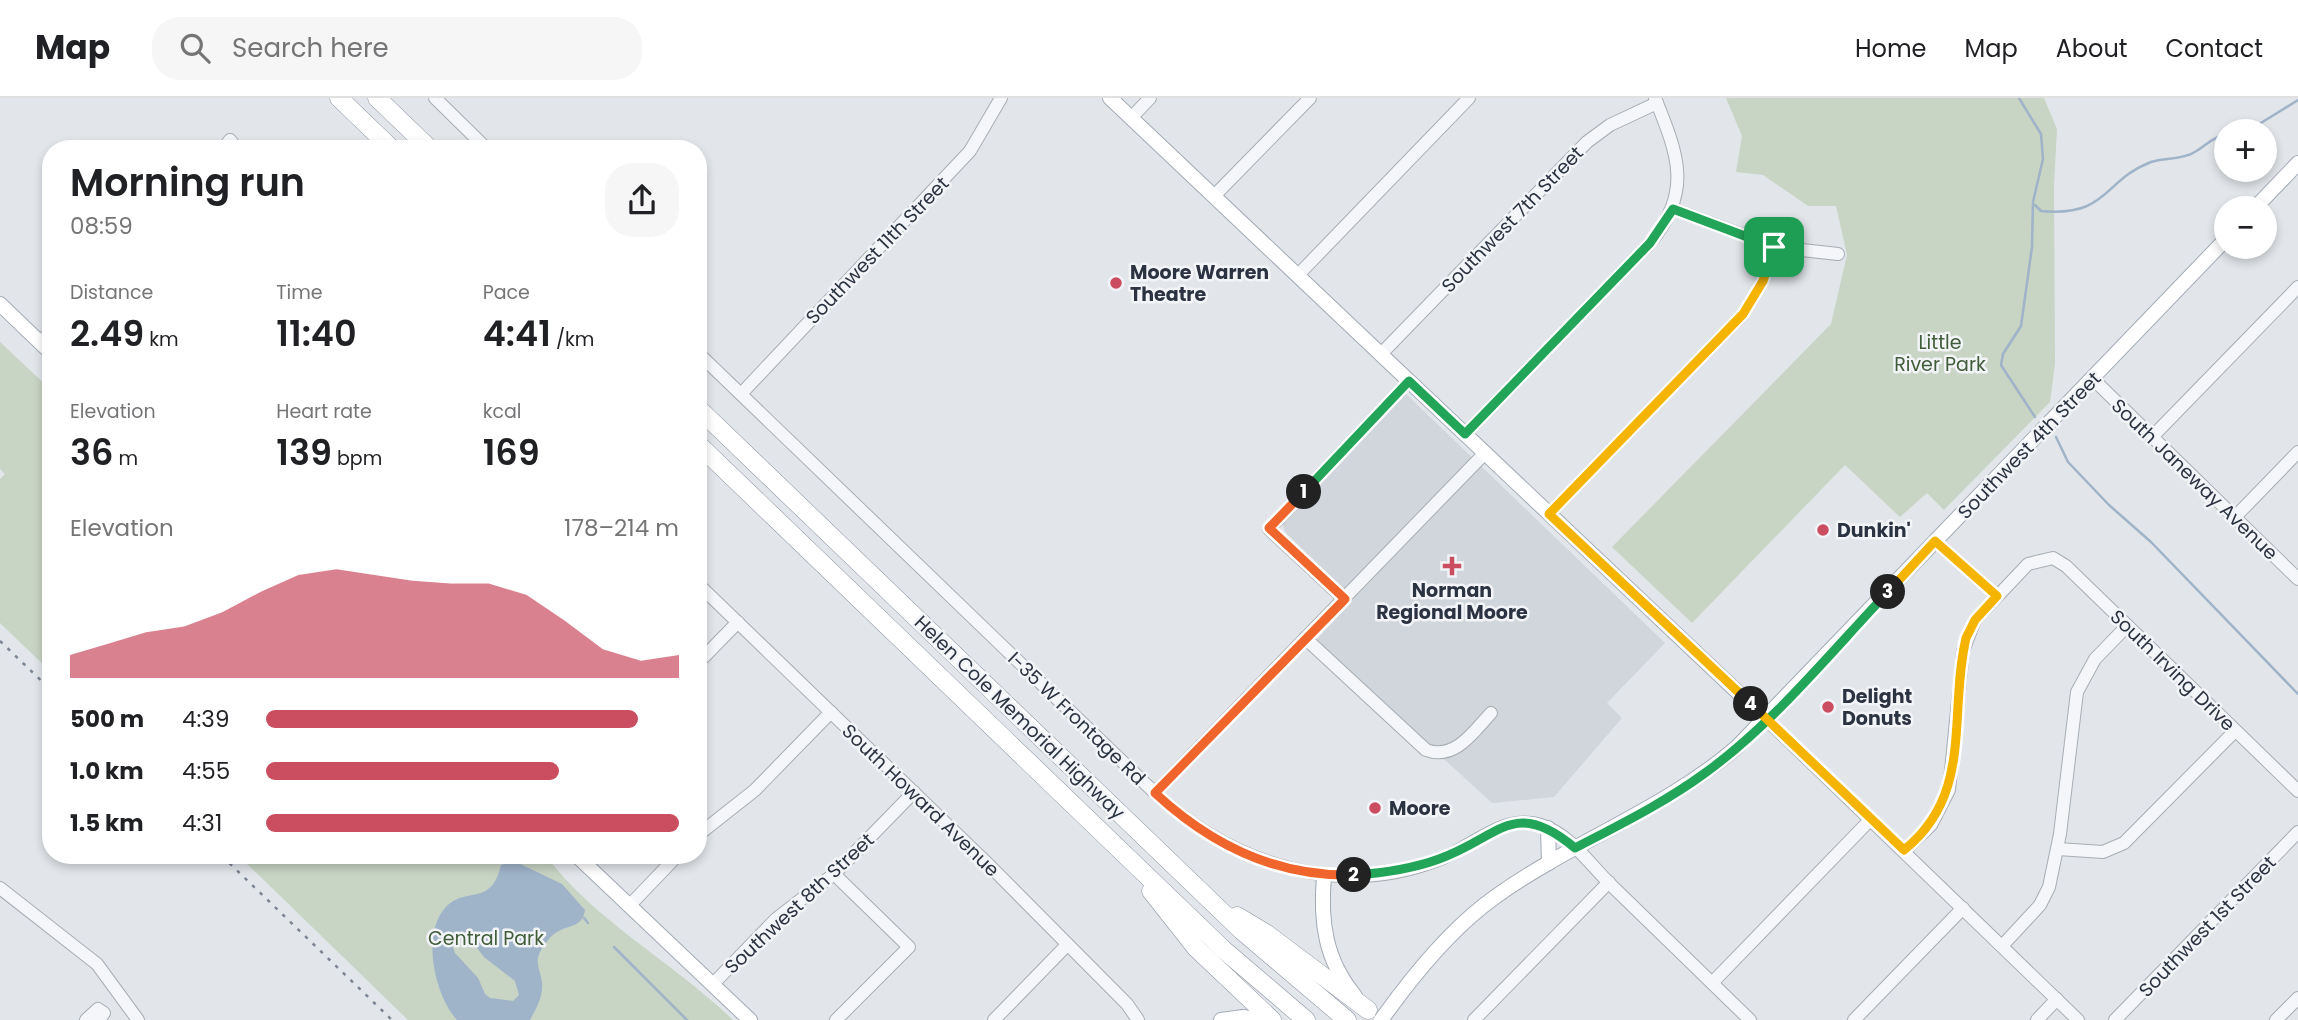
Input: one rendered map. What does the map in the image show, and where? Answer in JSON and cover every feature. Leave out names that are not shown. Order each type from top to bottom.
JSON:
[{"type":"highway","points":[[340,98],[383,140]]},
{"type":"highway","points":[[377,98],[420,140]]},
{"type":"highway","name":"Helen Cole Memorial Highway","points":[[707,417],[1210,900],[1347,1020]]},
{"type":"highway","name":"Helen Cole Memorial Highway","points":[[707,453],[1224,950],[1306,1020]]},
{"type":"highway","points":[[1122,852],[1180,932],[1272,1020]]},
{"type":"highway","points":[[1210,900],[1267,934],[1377,1017]]},
{"type":"main road","points":[[1110,98],[1766,719]]},
{"type":"main road","points":[[2266,196],[2298,163]]},
{"type":"main road","name":"Southwest 4th Street","points":[[1377,1017],[1464,923],[1495,897],[1575,848],[1660,803],[1705,774],[1766,719],[2214,252]]},
{"type":"main road","points":[[0,304],[42,345]]},
{"type":"main road","points":[[1548,828],[1549,863]]},
{"type":"main road","points":[[586,864],[750,1020]]},
{"type":"main road","points":[[1324,876],[1322,916],[1329,951],[1341,978],[1377,1017]]},
{"type":"main road","points":[[1221,1020],[1243,1017],[1262,1020]]},
{"type":"street","points":[[435,98],[478,140]]},
{"type":"street","name":"Southwest 11th Street","points":[[741,394],[970,151],[1001,98]]},
{"type":"street","points":[[1131,118],[1150,98]]},
{"type":"street","points":[[1214,195],[1310,98]]},
{"type":"street","points":[[1298,275],[1469,98]]},
{"type":"street","points":[[1465,434],[1650,243],[1673,209],[1678,183],[1676,154],[1656,101]]},
{"type":"street","name":"Southwest 7th Street","points":[[1381,354],[1587,142],[1610,125],[1656,101]]},
{"type":"street","points":[[1673,209],[1774,247],[1838,254]]},
{"type":"street","points":[[1549,514],[1743,314],[1763,281],[1774,247]]},
{"type":"street","points":[[2152,437],[2298,287]]},
{"type":"street","name":"I-35 W Frontage Rd","points":[[707,362],[1155,793],[1190,823],[1239,852],[1286,869],[1324,876],[1371,874],[1421,865],[1442,858],[1512,824],[1530,823],[1548,828],[1575,848],[1750,1020]]},
{"type":"street","name":"South Janeway Avenue","points":[[2093,379],[2298,579]]},
{"type":"street","points":[[1345,599],[1269,528],[1409,381]]},
{"type":"street","points":[[2235,517],[2298,452]]},
{"type":"street","points":[[1155,793],[1485,453]]},
{"type":"street","points":[[1904,850],[1926,831],[1945,801],[1952,770],[1966,638],[1975,620],[1997,596],[1935,541]]},
{"type":"street","name":"South Irving Drive","points":[[1997,596],[2028,564],[2043,558],[2053,558],[2066,566],[2298,791]]},
{"type":"street","name":"South Howard Avenue","points":[[707,593],[914,792],[1127,1004],[1138,1020]]},
{"type":"street","points":[[707,654],[738,622]]},
{"type":"street","points":[[2002,946],[2045,896],[2053,877],[2077,692],[2095,659],[2127,626]]},
{"type":"street","points":[[1305,638],[1420,746],[1436,753],[1444,753],[1462,744],[1491,713]]},
{"type":"street","points":[[707,828],[755,790],[831,712]]},
{"type":"street","points":[[1766,719],[2078,1020]]},
{"type":"street","points":[[2058,849],[2103,852],[2124,843],[2235,730]]},
{"type":"street","name":"Southwest 8th Street","points":[[713,984],[776,919],[834,874],[914,792]]},
{"type":"street","points":[[1712,983],[1871,819]]},
{"type":"street","name":"Southwest 1st Street","points":[[2115,1020],[2298,832]]},
{"type":"street","points":[[630,905],[669,864]]},
{"type":"street","points":[[834,874],[909,947],[836,1020]]},
{"type":"street","points":[[1474,1020],[1609,883]]},
{"type":"street","points":[[0,888],[97,964],[138,1020]]},
{"type":"street","points":[[1854,1020],[1963,908]]},
{"type":"street","points":[[994,1020],[1067,945]]},
{"type":"street","points":[[2276,1020],[2298,998]]},
{"type":"street","points":[[2036,1020],[2057,999]]},
{"type":"street","points":[[86,1020],[98,1009],[104,1013],[99,1020]]},
{"type":"shaded area","name":"Norman Regional Moore","points":[[1406,394],[1665,643],[1607,703],[1622,718],[1554,797],[1492,803],[1315,641],[1354,599],[1286,533],[1281,522]]},
{"type":"green space","name":"Little River Park","points":[[1726,98],[2044,98],[2057,129],[2054,185],[2055,363],[2050,402],[1944,510],[1927,493],[1900,517],[1845,465],[1692,623],[1612,547],[1831,324],[1847,255],[1836,206],[1808,206],[1763,175],[1736,172],[1742,136]]},
{"type":"green space","points":[[0,342],[42,382],[42,663],[0,623],[0,479],[5,474],[0,469]]},
{"type":"green space","name":"Central Park","points":[[247,864],[553,864],[588,902],[686,979],[733,1020],[408,1020]]},
{"type":"water","points":[[520,864],[562,884],[585,910],[578,923],[555,933],[540,952],[538,961],[542,989],[539,1003],[530,1020],[457,1020],[442,996],[437,981],[432,949],[434,934],[445,908],[453,901],[491,887],[501,865]],"holes":[[[460,933],[467,935],[484,957],[515,981],[519,995],[513,1001],[490,998],[485,994],[478,978],[455,953],[450,939]]]},
{"type":"waterway","points":[[2019,98],[2041,134],[2043,159],[2033,202],[2032,247],[2021,326],[2003,354],[2001,365],[2035,417]]},
{"type":"waterway","points":[[2267,119],[2298,100]]},
{"type":"waterway","points":[[2035,205],[2041,211],[2080,209],[2103,196],[2135,170],[2151,162],[2189,155],[2214,139]]},
{"type":"waterway","points":[[2056,437],[2068,462],[2109,505],[2151,542],[2298,694]]},
{"type":"waterway","points":[[584,918],[588,923]]},
{"type":"waterway","points":[[614,947],[687,1020]]},
{"type":"railway","points":[[0,641],[42,681]]},
{"type":"railway","points":[[230,864],[392,1020]]},
{"type":"place","name":"Moore Warren Theatre","points":[[1116,283]]},
{"type":"place","name":"Dunkin'","points":[[1823,530]]},
{"type":"place","name":"Norman Regional Moore","points":[[1452,566]]},
{"type":"place","name":"Delight Donuts","points":[[1828,707]]},
{"type":"place","name":"Moore","points":[[1375,808]]},
{"type":"route","points":[[1774,247],[1673,209],[1650,243],[1465,434],[1409,381],[1269,528],[1345,599],[1155,793],[1204,833],[1239,852],[1286,869],[1324,876],[1371,874],[1421,865],[1442,858],[1512,824],[1530,823],[1548,828],[1575,848],[1660,803],[1705,774],[1735,749],[1766,719],[1812,672],[1935,541],[1997,596],[1975,620],[1966,638],[1949,790],[1936,817],[1914,842],[1904,850],[1766,719],[1549,514],[1743,314],[1757,294],[1774,247]]}]
